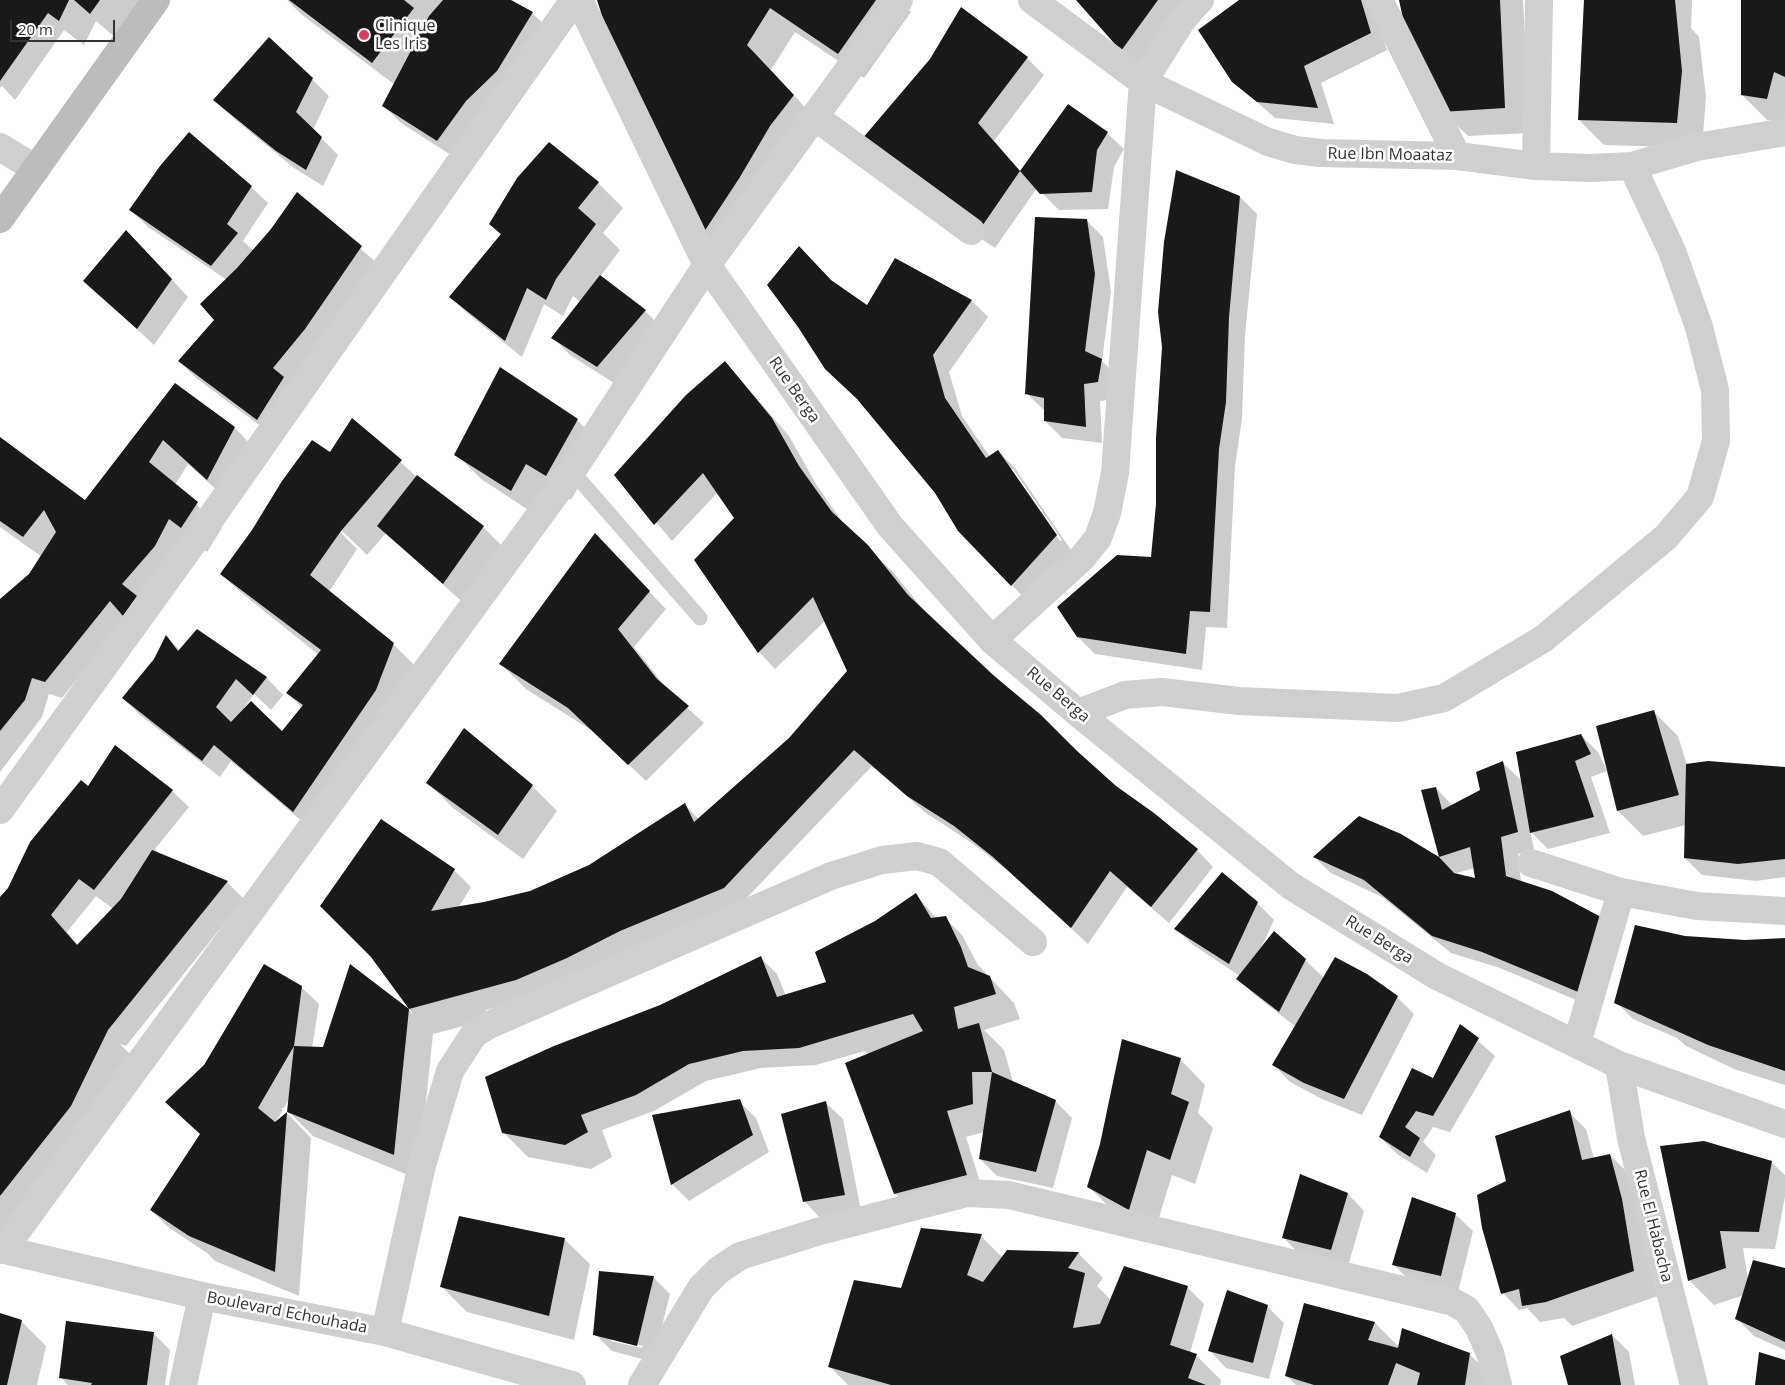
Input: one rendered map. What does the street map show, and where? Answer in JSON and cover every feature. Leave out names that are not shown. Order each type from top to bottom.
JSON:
[{"type":"main road","points":[[0,219],[156,0]]},
{"type":"street","points":[[0,810],[213,515],[574,0]]},
{"type":"street","name":"Rue Berga","points":[[579,0],[707,265],[890,526],[992,640],[1078,713],[1291,886],[1437,976],[1619,1065],[1785,1124]]},
{"type":"street","points":[[1,1249],[572,471],[707,265],[899,0]]},
{"type":"street","name":"Rue Ibn Moaataz","points":[[1032,0],[1143,82],[1268,142],[1295,150],[1321,153],[1457,156],[1536,166],[1590,168],[1632,166],[1697,147],[1785,132]]},
{"type":"street","points":[[992,640],[1082,558],[1098,538],[1108,513],[1115,473],[1143,82],[1182,20],[1200,0]]},
{"type":"street","points":[[1379,0],[1457,156]]},
{"type":"street","points":[[1536,166],[1539,0]]},
{"type":"street","points":[[815,117],[971,231]]},
{"type":"street","points":[[0,147],[36,169]]},
{"type":"street","points":[[1078,713],[1125,695],[1162,692],[1239,701],[1398,708],[1444,698],[1542,639],[1666,537],[1700,497],[1716,441],[1715,390],[1699,327],[1672,251],[1632,166]]},
{"type":"street","points":[[385,1332],[421,1169],[450,1071],[474,1034],[489,1025],[831,876],[882,860],[917,856],[939,862],[1034,942]]},
{"type":"street","points":[[1532,863],[1621,892],[1697,906],[1785,911]]},
{"type":"street","points":[[1577,1043],[1621,892]]},
{"type":"street","name":"Rue El Habacha","points":[[1619,1065],[1631,1138],[1694,1385]]},
{"type":"street","points":[[642,1385],[701,1288],[719,1270],[740,1256],[820,1231],[967,1193],[1009,1195],[1453,1302],[1467,1310],[1479,1328],[1490,1353],[1498,1385]]},
{"type":"street","name":"Boulevard Echouhada","points":[[1,1249],[202,1296],[385,1332],[572,1385]]},
{"type":"street","points":[[183,1385],[202,1296]]},
{"type":"lane","points":[[572,471],[700,618]]},
{"type":"building","points":[[0,0],[69,0],[59,21],[48,13],[0,81]]},
{"type":"building","points":[[74,0],[100,0],[90,14]]},
{"type":"building","name":"Clinique Les Iris","points":[[289,0],[404,0],[414,8],[372,63]]},
{"type":"building","points":[[443,0],[511,0],[533,12],[497,71],[466,101],[437,141],[382,106],[429,16]]},
{"type":"building","points":[[597,0],[876,0],[838,54],[770,8],[747,45],[794,95],[770,126],[740,177],[700,238],[611,44]]},
{"type":"building","points":[[1076,0],[1158,0],[1121,51]]},
{"type":"building","points":[[1239,0],[1361,0],[1371,33],[1304,66],[1318,108],[1257,102],[1232,82],[1198,30]]},
{"type":"building","points":[[1399,0],[1500,0],[1505,108],[1441,112],[1405,28]]},
{"type":"building","points":[[1584,0],[1675,0],[1682,71],[1677,123],[1578,120]]},
{"type":"building","points":[[1741,0],[1785,0],[1785,77],[1774,72],[1767,99],[1741,95]]},
{"type":"building","points":[[961,7],[1028,57],[978,123],[1020,171],[978,232],[856,146],[930,59]]},
{"type":"building","points":[[269,37],[313,78],[296,112],[322,137],[306,170],[276,151],[213,100]]},
{"type":"building","points":[[1068,104],[1108,132],[1097,150],[1092,192],[1040,194],[1020,171]]},
{"type":"building","points":[[189,132],[252,186],[227,224],[238,233],[211,266],[129,210],[160,166]]},
{"type":"building","points":[[549,142],[599,182],[578,208],[596,224],[556,279],[546,300],[527,288],[505,341],[449,297],[501,234],[489,224],[517,178]]},
{"type":"building","points":[[1176,170],[1240,196],[1229,317],[1226,402],[1219,449],[1210,612],[1190,611],[1186,654],[1077,637],[1057,607],[1117,555],[1151,557],[1156,504],[1156,438],[1162,347],[1158,312],[1164,242]]},
{"type":"building","points":[[297,192],[362,246],[305,329],[273,368],[284,377],[257,420],[178,361],[214,320],[200,304],[237,268],[271,229]]},
{"type":"building","points":[[1035,217],[1087,219],[1095,274],[1085,351],[1102,359],[1098,382],[1084,384],[1086,427],[1044,421],[1044,398],[1025,394]]},
{"type":"building","points":[[126,230],[172,279],[137,329],[83,281]]},
{"type":"building","points":[[799,246],[831,280],[867,305],[895,258],[972,300],[933,355],[945,398],[986,458],[998,450],[1057,535],[1011,586],[958,531],[935,493],[857,399],[825,369],[798,327],[767,285]]},
{"type":"building","points":[[600,275],[646,310],[597,367],[551,338]]},
{"type":"building","points":[[725,361],[772,418],[799,466],[832,512],[868,545],[908,595],[993,675],[1041,715],[1116,786],[1154,813],[1198,849],[1151,907],[1110,871],[1071,928],[993,857],[954,826],[907,796],[854,750],[724,888],[620,931],[567,958],[516,980],[409,1009],[371,957],[320,906],[381,819],[455,869],[431,911],[484,902],[530,891],[589,865],[685,803],[694,822],[789,738],[847,671],[813,597],[758,653],[694,560],[734,518],[703,473],[654,525],[614,475],[686,395]]},
{"type":"building","points":[[500,367],[578,419],[546,476],[526,464],[511,491],[454,455]]},
{"type":"building","points":[[175,383],[235,427],[207,480],[163,440],[149,462],[198,502],[181,528],[169,519],[155,546],[122,584],[137,596],[123,616],[110,601],[45,682],[32,678],[25,700],[0,731],[0,599],[29,574],[56,532],[44,510],[23,537],[0,521],[0,437],[85,500]]},
{"type":"building","points":[[352,418],[402,460],[341,531],[310,575],[394,643],[376,690],[293,812],[214,745],[202,761],[122,698],[154,659],[166,635],[178,651],[197,629],[267,677],[253,695],[236,679],[216,707],[231,722],[251,701],[282,731],[303,705],[286,693],[321,650],[220,574],[252,530],[282,481],[312,440],[330,452]]},
{"type":"building","points":[[417,475],[484,526],[443,584],[377,526]]},
{"type":"building","points":[[595,533],[650,591],[618,629],[657,679],[689,706],[628,765],[568,708],[499,664]]},
{"type":"building","points":[[1654,710],[1679,795],[1617,811],[1596,726]]},
{"type":"building","points":[[464,728],[533,785],[498,835],[426,783]]},
{"type":"building","points":[[1581,734],[1591,754],[1575,761],[1594,817],[1530,833],[1516,752]]},
{"type":"building","points":[[115,745],[173,790],[94,890],[79,879],[51,915],[77,945],[121,899],[152,850],[228,881],[108,1030],[71,1106],[0,1196],[0,897],[8,888],[30,842],[81,780],[88,786]]},
{"type":"building","points":[[1503,761],[1518,832],[1501,837],[1506,876],[1552,891],[1603,918],[1583,994],[1482,952],[1432,936],[1364,880],[1313,857],[1359,816],[1401,834],[1439,857],[1421,790],[1436,787],[1442,810],[1480,790],[1476,772]],"holes":[[[1470,847],[1475,878],[1454,873],[1439,857]]]},
{"type":"building","points":[[1708,761],[1785,767],[1785,859],[1738,864],[1684,858],[1686,764]]},
{"type":"building","points":[[1222,872],[1258,902],[1229,964],[1174,929]]},
{"type":"building","points":[[916,893],[931,918],[946,916],[968,967],[990,976],[996,994],[954,1007],[958,1029],[979,1023],[992,1072],[972,1072],[973,1104],[947,1111],[967,1175],[894,1194],[845,1063],[923,1031],[913,1014],[799,1048],[743,1051],[689,1064],[636,1095],[581,1115],[588,1132],[565,1145],[502,1133],[485,1077],[554,1046],[660,1005],[761,956],[777,997],[826,982],[815,952],[875,921]]},
{"type":"building","points":[[1635,925],[1685,936],[1745,940],[1785,938],[1785,1071],[1708,1045],[1614,1003]]},
{"type":"building","points":[[1274,931],[1306,959],[1279,1012],[1236,979]]},
{"type":"building","points":[[1335,957],[1367,974],[1398,996],[1344,1099],[1304,1083],[1272,1065]]},
{"type":"building","points":[[264,964],[302,986],[294,1046],[258,1108],[275,1122],[287,1112],[275,1272],[189,1236],[150,1210],[200,1134],[165,1102],[204,1065]]},
{"type":"building","points":[[350,964],[409,1009],[394,1155],[287,1112],[294,1046],[323,1047]]},
{"type":"building","points":[[1460,1024],[1479,1038],[1433,1116],[1416,1111],[1405,1127],[1420,1138],[1410,1157],[1379,1137],[1412,1068],[1433,1078]]},
{"type":"building","points":[[1122,1039],[1181,1058],[1171,1094],[1189,1102],[1170,1160],[1147,1150],[1129,1210],[1087,1187],[1100,1144]]},
{"type":"building","points":[[992,1072],[1056,1100],[1036,1172],[979,1159]]},
{"type":"building","points":[[740,1099],[753,1135],[671,1185],[652,1115]]},
{"type":"building","points":[[826,1101],[845,1195],[803,1202],[781,1114]]},
{"type":"building","points":[[1570,1110],[1582,1160],[1610,1154],[1622,1199],[1634,1271],[1546,1302],[1522,1306],[1519,1289],[1501,1294],[1482,1228],[1477,1195],[1506,1181],[1495,1136]]},
{"type":"building","points":[[1704,1141],[1772,1161],[1759,1232],[1720,1231],[1726,1268],[1688,1281],[1660,1146]]},
{"type":"building","points":[[1300,1174],[1348,1193],[1331,1250],[1282,1238]]},
{"type":"building","points":[[1412,1197],[1456,1213],[1441,1276],[1392,1265]]},
{"type":"building","points":[[459,1216],[565,1238],[549,1316],[440,1287]]},
{"type":"building","points":[[921,1228],[982,1234],[967,1275],[983,1282],[1007,1250],[1079,1252],[1068,1268],[1085,1273],[1073,1328],[1100,1324],[1124,1266],[1188,1286],[1170,1345],[1197,1354],[1188,1378],[1206,1385],[891,1385],[828,1367],[854,1280],[901,1288]]},
{"type":"building","points":[[1753,1260],[1785,1268],[1785,1342],[1735,1319]]},
{"type":"building","points":[[599,1271],[654,1276],[637,1346],[593,1335]]},
{"type":"building","points":[[1227,1290],[1268,1305],[1253,1363],[1208,1351]]},
{"type":"building","points":[[1304,1303],[1375,1322],[1368,1340],[1398,1348],[1402,1328],[1470,1353],[1465,1385],[1417,1385],[1420,1373],[1396,1363],[1388,1385],[1314,1385],[1285,1376]]},
{"type":"building","points":[[0,1313],[22,1320],[7,1385],[0,1385]]},
{"type":"building","points":[[66,1321],[154,1332],[147,1385],[91,1385],[92,1383],[59,1378]]},
{"type":"building","points":[[1612,1334],[1621,1385],[1568,1385],[1560,1356]]},
{"type":"building","points":[[1759,1352],[1785,1360],[1785,1385],[1755,1385]]},
{"type":"place","name":"Clinique Les Iris","points":[[364,35]]}]
